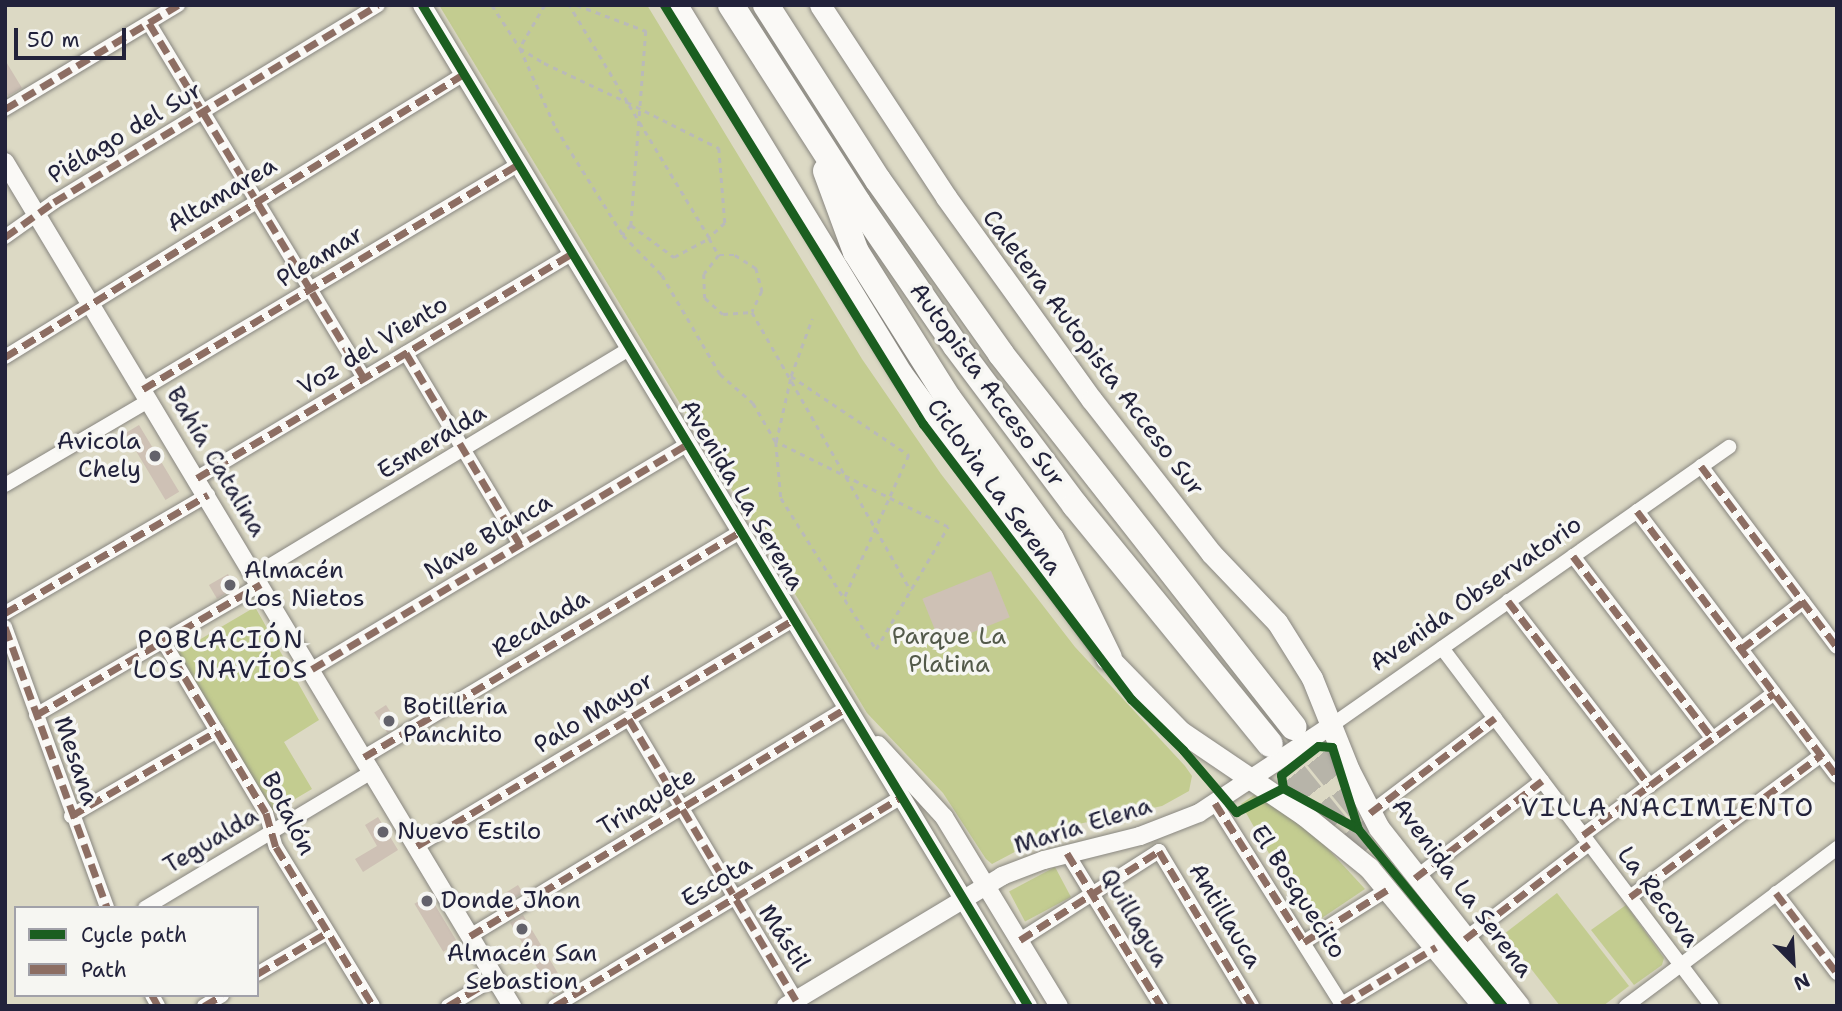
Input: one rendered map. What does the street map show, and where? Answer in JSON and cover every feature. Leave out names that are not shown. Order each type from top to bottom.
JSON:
[{"type":"highway","name":"Autopista Acceso Sur","points":[[731,5],[898,264],[1051,473],[1269,744]]},
{"type":"highway","name":"Autopista Acceso Sur","points":[[766,5],[878,180],[1001,354],[1293,727]]},
{"type":"highway","points":[[808,128],[856,252],[948,398],[1051,539],[1109,658]]},
{"type":"main road","points":[[677,5],[901,372],[1109,658],[1180,731],[1331,836],[1387,890],[1483,1006]]},
{"type":"main road","name":"Caletera Autopista Acceso Sur","points":[[820,5],[946,197],[1092,400],[1203,543],[1277,622],[1312,678],[1332,725]]},
{"type":"main road","name":"Avenida La Serena","points":[[1332,725],[1370,813],[1415,878],[1519,1006]]},
{"type":"street","points":[[5,109],[178,5]]},
{"type":"street","name":"Piélago del Sur","points":[[5,237],[378,5]]},
{"type":"street","name":"Avenida La Serena","points":[[422,5],[964,898],[1025,1005]]},
{"type":"street","points":[[149,23],[364,378]]},
{"type":"street","name":"Altamarea","points":[[5,357],[464,74]]},
{"type":"street","name":"Bahía Catalina","points":[[5,162],[259,579],[512,1006]]},
{"type":"street","name":"Pleamar","points":[[5,485],[310,289],[519,164]]},
{"type":"street","name":"Voz del Viento","points":[[197,478],[573,253]]},
{"type":"street","name":"Esmeralda","points":[[36,715],[163,641],[463,449],[631,348]]},
{"type":"street","points":[[406,353],[520,544]]},
{"type":"street","name":"Nave Blanca","points":[[312,669],[688,444]]},
{"type":"street","name":"Avenida Observatorio","points":[[1251,781],[1729,447]]},
{"type":"street","points":[[1701,466],[1837,646]]},
{"type":"street","points":[[5,613],[208,495]]},
{"type":"street","points":[[1637,511],[1837,776]]},
{"type":"street","name":"Recalada","points":[[368,764],[741,531]]},
{"type":"street","points":[[1573,556],[1713,738]]},
{"type":"street","points":[[1508,601],[1650,786]]},
{"type":"street","points":[[1741,649],[1803,602]]},
{"type":"street","name":"Palo Mayor","points":[[417,846],[795,619]]},
{"type":"street","name":"Mesana","points":[[5,627],[71,816],[106,906]]},
{"type":"street","name":"Botalón","points":[[163,641],[266,813],[276,847],[373,1006]]},
{"type":"street","name":"La Recova","points":[[1441,648],[1712,1006]]},
{"type":"street","points":[[1465,939],[1650,786],[1774,693]]},
{"type":"street","name":"Trinquete","points":[[470,936],[848,707]]},
{"type":"street","points":[[1370,813],[1495,718]]},
{"type":"street","name":"Mástil","points":[[629,719],[734,898],[791,1003]]},
{"type":"street","points":[[71,816],[217,731]]},
{"type":"street","name":"Avenida La Serena","points":[[864,734],[930,798],[987,885],[1059,1006]]},
{"type":"street","points":[[1630,897],[1821,755]]},
{"type":"street","name":"Tegualda","points":[[148,906],[272,831],[368,764]]},
{"type":"street","name":"María Elena","points":[[791,1003],[987,885],[1067,853],[1164,828],[1215,803],[1251,781]]},
{"type":"street","points":[[1415,878],[1542,781]]},
{"type":"street","name":"Escota","points":[[555,1006],[902,797]]},
{"type":"street","name":"El Bosquecito","points":[[1215,803],[1342,1005]]},
{"type":"street","points":[[1626,1006],[1837,848]]},
{"type":"street","name":"Antillauca","points":[[1092,892],[1159,850],[1252,1006]]},
{"type":"street","name":"Quillagua","points":[[1067,853],[1161,1006]]},
{"type":"street","points":[[1304,942],[1387,890]]},
{"type":"street","points":[[1020,940],[1092,892]]},
{"type":"street","points":[[1776,893],[1837,974]]},
{"type":"street","points":[[259,973],[328,932]]},
{"type":"street","points":[[1342,1005],[1436,947]]},
{"type":"street","points":[[449,1006],[495,978]]},
{"type":"path","points":[[492,5],[520,48],[556,128],[623,235],[662,275],[720,374],[753,403],[776,442],[948,527],[876,649],[780,498],[776,442],[791,376],[812,319]]},
{"type":"path","points":[[520,48],[545,5]]},
{"type":"path","points":[[569,5],[719,255]]},
{"type":"path","points":[[577,5],[646,31],[631,225],[623,235]]},
{"type":"path","points":[[520,48],[719,148],[725,223],[709,238],[674,257],[631,225]]},
{"type":"path","points":[[719,255],[743,257],[760,275],[761,299],[752,312]]},
{"type":"path","points":[[719,255],[704,274],[705,298],[723,314],[752,312]]},
{"type":"path","points":[[752,312],[789,384],[911,592]]},
{"type":"path","points":[[791,376],[909,455],[844,599]]},
{"type":"green space","name":"Parque La Platina","points":[[439,5],[647,5],[862,359],[941,474],[1075,647],[1185,766],[1192,776],[1189,791],[1162,806],[1060,828],[992,864],[986,859],[943,793],[867,713]]},
{"type":"green space","points":[[255,607],[319,720],[284,742],[312,789],[273,812],[177,653]]},
{"type":"green space","points":[[1257,793],[1318,838],[1365,889],[1310,926],[1241,804]]},
{"type":"green space","points":[[1055,867],[1071,897],[1025,921],[1009,891]]},
{"type":"green space","points":[[1557,893],[1629,986],[1603,1006],[1560,1006],[1504,934]]},
{"type":"green space","points":[[1626,905],[1664,958],[1662,965],[1634,985],[1591,930]]},
{"type":"building","points":[[5,60],[22,88],[8,96],[5,92]]},
{"type":"building","points":[[139,425],[179,492],[165,500],[125,433]]},
{"type":"building","points":[[991,571],[1010,617],[941,645],[922,599]]},
{"type":"building","points":[[228,574],[236,588],[217,599],[209,585]]},
{"type":"building","points":[[386,705],[399,725],[387,733],[374,713]]},
{"type":"building","points":[[378,817],[398,850],[363,872],[355,859],[377,846],[365,825]]},
{"type":"building","points":[[518,885],[523,893],[492,912],[487,904]]},
{"type":"building","points":[[429,895],[458,943],[443,952],[414,904]]},
{"type":"building","points":[[523,915],[566,987],[553,995],[510,923]]},
{"type":"tunnel","points":[[1293,727],[1375,828]]},
{"type":"tunnel","points":[[1270,744],[1363,859]]},
{"type":"marked path","points":[[5,109],[178,5]]},
{"type":"marked path","points":[[5,237],[54,202],[378,5]]},
{"type":"marked path","points":[[149,23],[364,378]]},
{"type":"marked path","points":[[5,357],[464,74]]},
{"type":"marked path","points":[[143,389],[519,164]]},
{"type":"marked path","points":[[197,478],[573,253]]},
{"type":"marked path","points":[[406,353],[520,544]]},
{"type":"marked path","points":[[312,669],[688,444]]},
{"type":"marked path","points":[[1701,466],[1837,647]]},
{"type":"marked path","points":[[5,613],[208,495]]},
{"type":"marked path","points":[[1637,511],[1837,776]]},
{"type":"marked path","points":[[364,757],[741,531]]},
{"type":"marked path","points":[[1573,556],[1713,739]]},
{"type":"marked path","points":[[36,715],[261,584]]},
{"type":"marked path","points":[[1508,601],[1650,786]]},
{"type":"marked path","points":[[1741,649],[1803,602]]},
{"type":"marked path","points":[[417,846],[795,619]]},
{"type":"marked path","points":[[5,627],[106,906]]},
{"type":"marked path","points":[[163,641],[266,813],[276,847],[373,1006]]},
{"type":"marked path","points":[[1583,835],[1774,693]]},
{"type":"marked path","points":[[470,936],[848,707]]},
{"type":"marked path","points":[[1370,813],[1495,718]]},
{"type":"marked path","points":[[629,719],[796,1000]]},
{"type":"marked path","points":[[71,816],[217,731]]},
{"type":"marked path","points":[[1630,897],[1821,755]]},
{"type":"marked path","points":[[1415,878],[1542,781]]},
{"type":"marked path","points":[[555,1006],[902,797]]},
{"type":"marked path","points":[[1215,803],[1304,942],[1387,890]]},
{"type":"marked path","points":[[1465,939],[1589,844]]},
{"type":"marked path","points":[[1020,940],[1159,851],[1252,1006]]},
{"type":"marked path","points":[[1067,853],[1161,1006]]},
{"type":"marked path","points":[[1776,893],[1837,973]]},
{"type":"marked path","points":[[259,973],[328,932]]},
{"type":"marked path","points":[[1342,1004],[1436,947]]},
{"type":"marked path","points":[[448,1006],[495,978]]},
{"type":"marked path","points":[[153,997],[158,1006]]},
{"type":"marked path","points":[[204,1006],[219,997]]},
{"type":"cycle path","points":[[422,5],[1028,1006]]},
{"type":"cycle path","name":"Ciclovìa La Serena","points":[[664,5],[923,424],[1131,699],[1183,750],[1236,812],[1283,788]]},
{"type":"cycle path","points":[[1358,829],[1332,747],[1318,746],[1281,775],[1283,788],[1358,829],[1503,1006]]},
{"type":"place","name":"Avicola Chely","points":[[155,456]]},
{"type":"place","name":"Almacén Los Nietos","points":[[230,585]]},
{"type":"place","name":"Botilleria Panchito","points":[[389,721]]},
{"type":"place","name":"Nuevo Estilo","points":[[383,832]]},
{"type":"place","name":"Donde Jhon","points":[[427,901]]},
{"type":"place","name":"Almacén San Sebastion","points":[[522,929]]},
{"type":"district","name":"POBLACIÓN LOS NAVÍOS","points":[[221,654]]},
{"type":"district","name":"VILLA NACIMIENTO","points":[[1668,807]]}]
